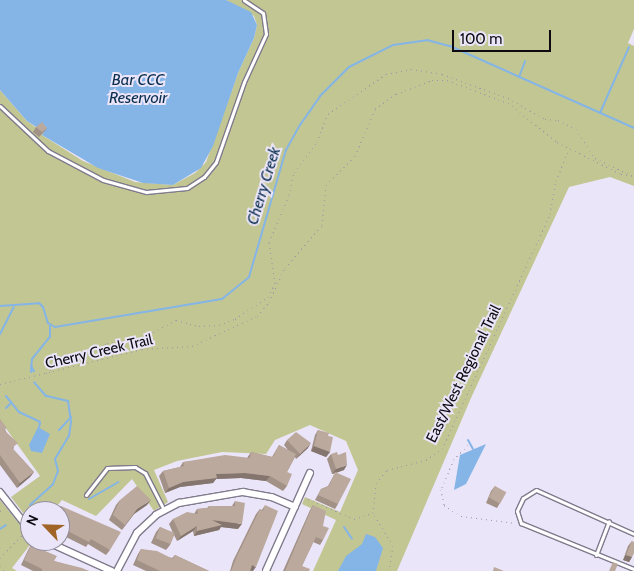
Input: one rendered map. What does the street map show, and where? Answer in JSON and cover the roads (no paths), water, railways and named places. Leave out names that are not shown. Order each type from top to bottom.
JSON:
[{"type":"street","points":[[266,571],[310,473]]},
{"type":"street","points":[[0,492],[20,517]]},
{"type":"street","points":[[117,571],[137,534],[164,510],[196,498],[237,492],[264,495],[295,507]]},
{"type":"street","points":[[68,551],[112,571]]},
{"type":"lane","points":[[0,106],[48,152],[104,180],[146,192],[187,188],[204,178],[216,162],[244,82],[266,34],[263,13],[244,0]]},
{"type":"lane","points":[[86,495],[107,468],[135,467],[145,473],[164,510]]},
{"type":"lane","points":[[634,534],[609,521],[536,490],[523,498],[517,511],[521,523],[634,569]]},
{"type":"lane","points":[[596,555],[609,521]]},
{"type":"water","name":"Bar CCC Reservoir","points":[[0,0],[226,0],[251,12],[257,25],[254,38],[238,73],[213,146],[201,168],[173,185],[143,183],[98,168],[42,135],[44,132],[27,121],[0,90]]},
{"type":"water","points":[[38,427],[50,434],[42,453],[31,451],[29,445]]},
{"type":"water","points":[[486,444],[466,484],[454,490],[460,455]]},
{"type":"water","points":[[366,534],[375,537],[383,548],[376,571],[338,571],[346,556],[362,544]]},
{"type":"waterway","name":"Cherry Creek","points":[[0,306],[39,303],[43,307],[48,323],[55,327],[222,299],[249,277],[286,150],[300,125],[320,96],[349,67],[393,45],[427,40],[450,46],[634,128]]},
{"type":"waterway","points":[[600,113],[629,47]]},
{"type":"waterway","points":[[519,77],[525,61]]},
{"type":"waterway","points":[[0,334],[14,307]]},
{"type":"waterway","points":[[31,372],[32,359],[50,337],[50,326]]},
{"type":"waterway","points":[[31,366],[34,371]]},
{"type":"waterway","points":[[31,366],[33,371]]},
{"type":"waterway","points":[[34,382],[46,396],[68,401],[71,422],[69,436],[55,459],[58,471],[53,484],[34,501]]},
{"type":"waterway","points":[[6,396],[19,412],[40,422],[39,428]]},
{"type":"waterway","points":[[6,408],[11,403]]},
{"type":"waterway","points":[[59,430],[71,417]]},
{"type":"waterway","points":[[468,440],[473,449]]},
{"type":"waterway","points":[[89,499],[118,482]]},
{"type":"waterway","points":[[0,529],[6,525]]},
{"type":"waterway","points":[[344,527],[352,539]]}]
